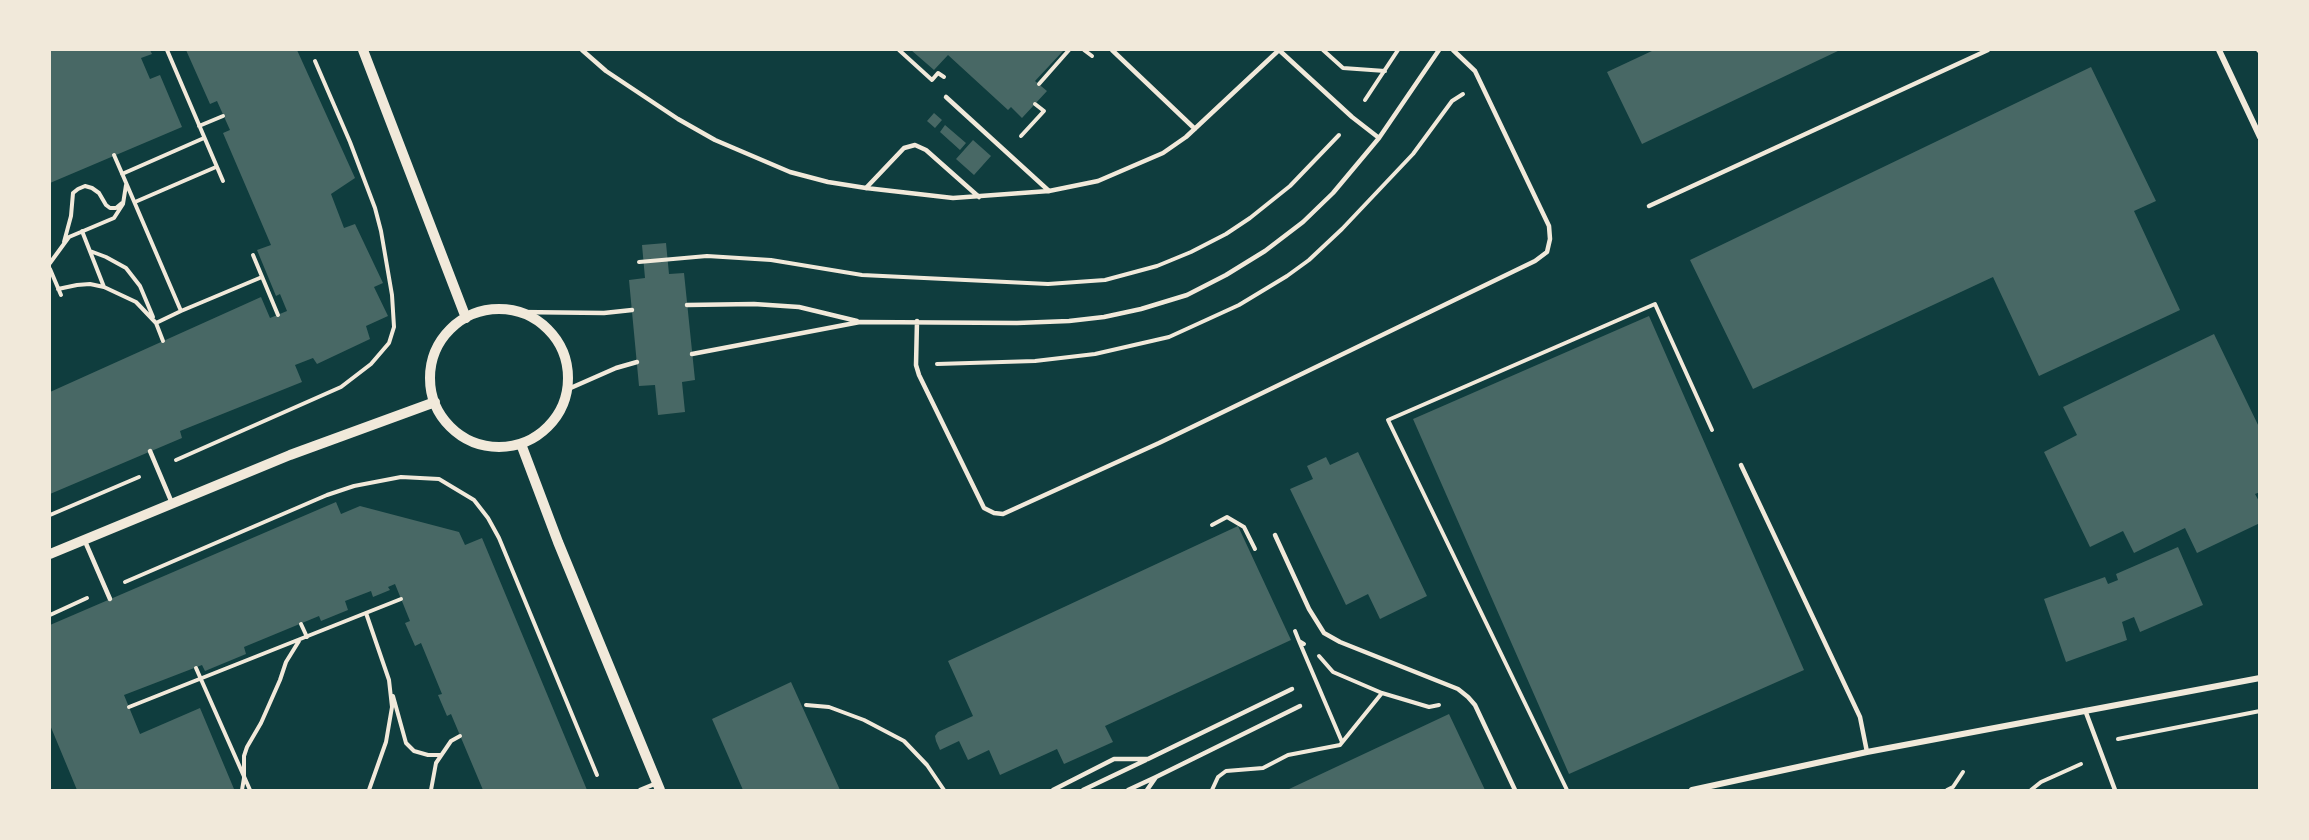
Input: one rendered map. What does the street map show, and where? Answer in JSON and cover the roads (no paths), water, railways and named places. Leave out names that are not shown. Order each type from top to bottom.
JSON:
[{"type":"street","points":[[363,50],[466,318]]},
{"type":"street","points":[[2219,50],[2259,137]]},
{"type":"street","points":[[485,311],[518,312],[538,321],[554,336],[564,356],[568,377],[565,399],[555,418],[540,434],[521,444],[500,448],[478,444],[457,433],[440,416],[431,393],[430,370],[437,346],[448,332],[466,318],[485,311]]},
{"type":"street","points":[[50,554],[290,455],[435,402]]},
{"type":"street","points":[[521,444],[554,532],[659,787]]},
{"type":"street","points":[[1692,790],[1867,752],[2259,678]]},
{"type":"lane","points":[[582,50],[606,71],[642,96],[715,140],[790,172],[828,182],[927,196],[979,197],[1049,191],[1098,181],[1163,153],[1179,143],[1279,50],[1352,117],[1380,138]]},
{"type":"lane","points":[[1112,50],[1195,129]]},
{"type":"lane","points":[[692,354],[860,322],[1017,323],[1104,317],[1187,295],[1265,251],[1303,222],[1333,193],[1380,138],[1439,50]]},
{"type":"lane","points":[[917,321],[916,365],[920,375],[984,508],[1003,514],[1159,443],[1535,261],[1547,252],[1550,239],[1549,226],[1475,71],[1454,50]]},
{"type":"lane","points":[[1649,206],[1988,50]]},
{"type":"lane","points":[[946,97],[1049,191]]},
{"type":"lane","points":[[866,188],[904,148],[915,145],[926,150],[979,197]]},
{"type":"lane","points":[[687,305],[754,304],[799,307],[860,322]]},
{"type":"lane","points":[[518,312],[604,313],[632,310]]},
{"type":"lane","points":[[566,390],[616,368],[637,362]]},
{"type":"lane","points":[[150,451],[172,503]]},
{"type":"lane","points":[[1741,465],[1860,717],[1867,752]]},
{"type":"lane","points":[[1275,535],[1324,633],[1340,642],[1458,689],[1468,697],[1515,790]]},
{"type":"lane","points":[[84,539],[110,599]]},
{"type":"lane","points":[[1083,790],[1292,689]]},
{"type":"lane","points":[[1128,790],[1300,706]]},
{"type":"lane","points":[[2085,710],[2115,790]]},
{"type":"lane","points":[[1053,790],[1114,759],[1148,759]]},
{"type":"lane","points":[[1147,790],[1156,777]]},
{"type":"lane","points":[[640,790],[659,787]]}]
